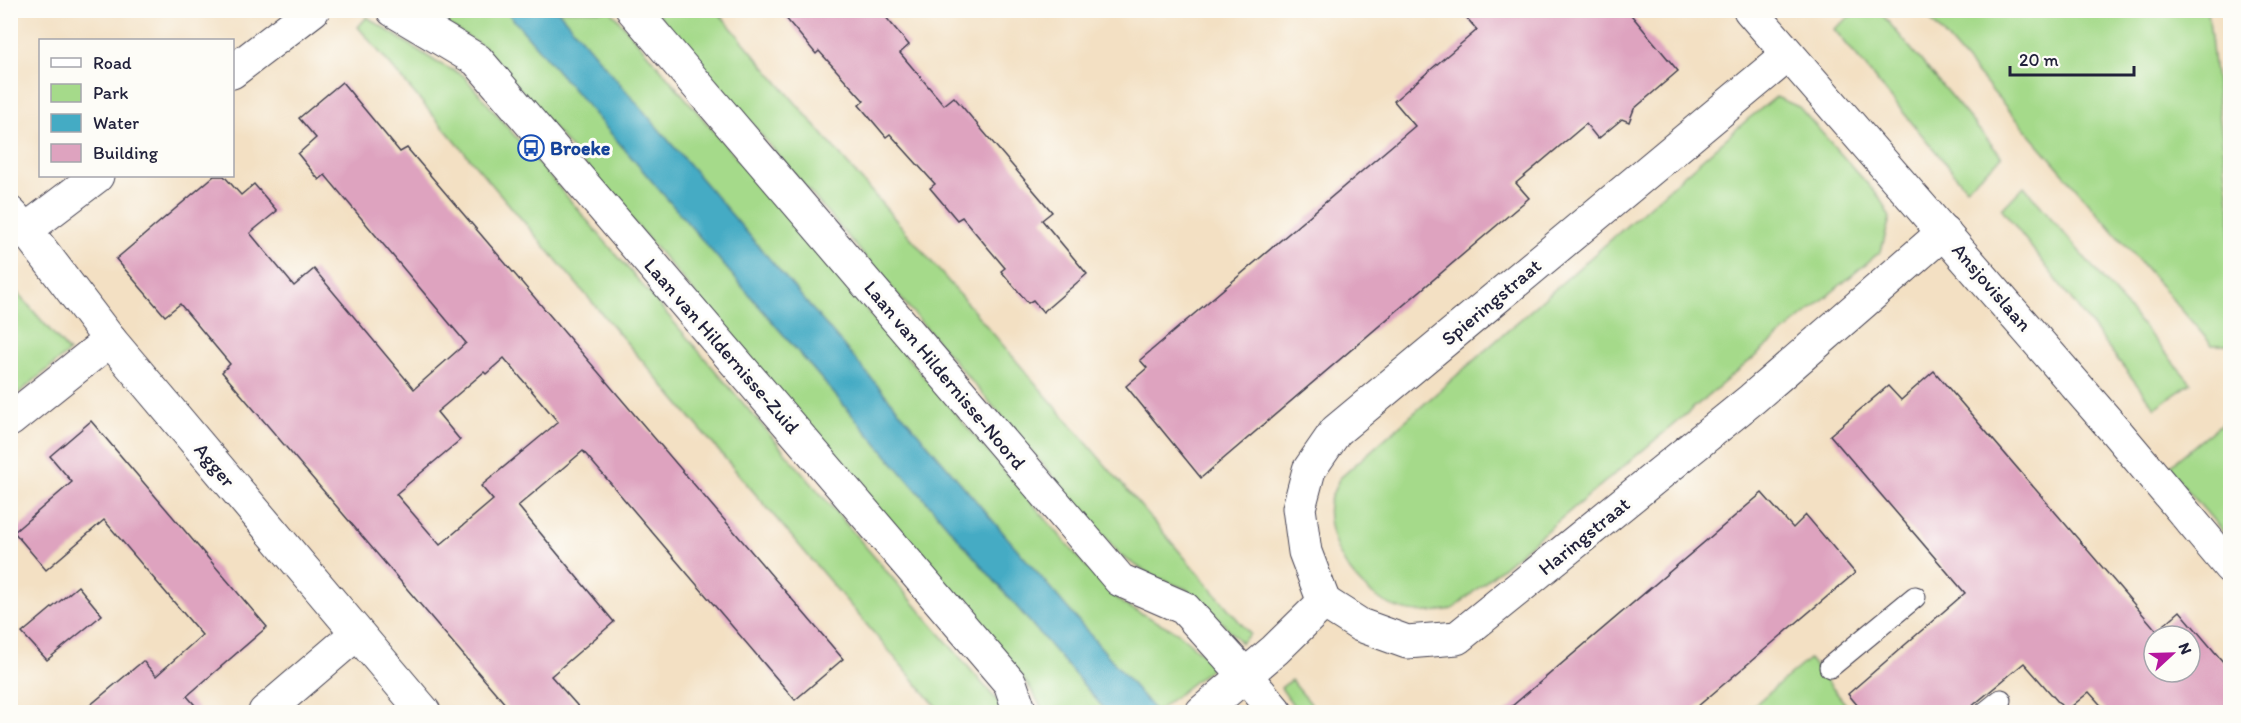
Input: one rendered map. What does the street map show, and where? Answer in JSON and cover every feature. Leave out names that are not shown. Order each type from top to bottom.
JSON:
[{"type":"street","points":[[234,70],[313,10]]},
{"type":"street","name":"Laan van Hildernisse-Zuid","points":[[393,10],[477,60],[1010,684],[1020,712]]},
{"type":"street","name":"Laan van Hildernisse-Noord","points":[[633,10],[1120,580],[1184,608],[1276,712]]},
{"type":"street","name":"Ansjovislaan","points":[[1750,10],[1944,232],[2230,567]]},
{"type":"street","name":"Spieringstraat","points":[[1324,602],[1305,552],[1299,508],[1309,470],[1336,431],[1788,55]]},
{"type":"street","points":[[18,222],[96,177]]},
{"type":"street","name":"Agger","points":[[18,222],[110,340],[424,712]]},
{"type":"street","name":"Haringstraat","points":[[1324,602],[1360,625],[1407,642],[1457,638],[1752,399],[1944,232]]},
{"type":"street","points":[[10,420],[110,340]]},
{"type":"street","points":[[1202,712],[1275,650],[1324,602]]},
{"type":"street","points":[[265,712],[356,634]]},
{"type":"lane","points":[[1830,668],[1915,597]]},
{"type":"green space","points":[[426,11],[506,11],[1107,712],[1044,712],[1016,669],[484,47]]},
{"type":"green space","points":[[558,11],[611,11],[1097,579],[1123,604],[1177,632],[1215,665],[1156,712]]},
{"type":"green space","points":[[655,11],[717,11],[1250,634],[1241,643],[1207,606],[1186,589],[1153,576],[1122,557]]},
{"type":"green space","points":[[1923,11],[2208,11],[2230,210],[2229,345],[2212,345]]},
{"type":"green space","points":[[1880,12],[2002,157],[1966,188],[1834,29],[1852,15]]},
{"type":"green space","points":[[367,17],[438,63],[463,75],[999,703],[1004,712],[941,712],[358,27]]},
{"type":"green space","points":[[1776,97],[1799,107],[1880,198],[1890,218],[1881,251],[1453,609],[1414,612],[1385,602],[1372,594],[1351,572],[1333,537],[1329,520],[1329,505],[1339,479],[1748,119]]},
{"type":"green space","points":[[2024,186],[2191,383],[2155,408],[2002,209]]},
{"type":"green space","points":[[10,284],[69,352],[10,400]]},
{"type":"green space","points":[[2227,419],[2230,424],[2230,540],[2168,467]]},
{"type":"green space","points":[[1809,659],[1852,712],[1746,712]]},
{"type":"green space","points":[[1291,680],[1318,712],[1298,712],[1281,688]]},
{"type":"water","points":[[506,11],[558,11],[1156,712],[1107,712]]},
{"type":"building","points":[[779,10],[880,10],[909,45],[900,53],[944,105],[954,97],[1052,212],[1042,220],[1087,274],[1043,312],[1033,300],[1028,303],[1001,271],[1005,268],[962,217],[957,220],[930,188],[935,184],[890,134],[886,137],[859,105],[864,101],[819,51],[816,54]]},
{"type":"building","points":[[1460,10],[1627,10],[1678,71],[1634,109],[1629,122],[1622,119],[1598,139],[1586,124],[1516,183],[1529,198],[1201,478],[1126,386],[1147,368],[1140,360],[1415,126],[1394,101],[1477,30]]},
{"type":"building","points":[[342,82],[400,152],[407,148],[843,659],[795,700],[583,451],[518,506],[614,622],[551,676],[583,712],[512,712],[222,372],[230,364],[180,304],[165,316],[116,259],[213,177],[225,177],[241,195],[254,184],[277,211],[250,233],[294,286],[314,269],[414,389],[466,343],[325,175],[319,180],[298,154],[316,138],[299,118]],"holes":[[[504,358],[558,422],[481,486],[493,500],[440,545],[396,494],[460,440],[437,412]]]},
{"type":"building","points":[[1934,371],[2151,624],[2142,624],[2142,684],[2202,684],[2202,637],[2230,670],[2230,712],[2107,712],[2089,692],[2066,711],[2024,663],[1965,712],[1863,712],[1848,694],[1965,593],[1830,435],[1888,386],[1901,400]]},
{"type":"building","points":[[91,421],[267,627],[187,696],[201,712],[82,712],[143,661],[156,676],[202,635],[104,520],[46,570],[14,532],[72,482],[50,456]]},
{"type":"building","points":[[1762,493],[1793,528],[1806,515],[1855,573],[1691,712],[1505,712]]},
{"type":"building","points":[[78,586],[102,615],[47,660],[22,633]]},
{"type":"building","points":[[2180,611],[2191,624],[2165,624]]},
{"type":"place","name":"Broeke","points":[[531,148]]}]
